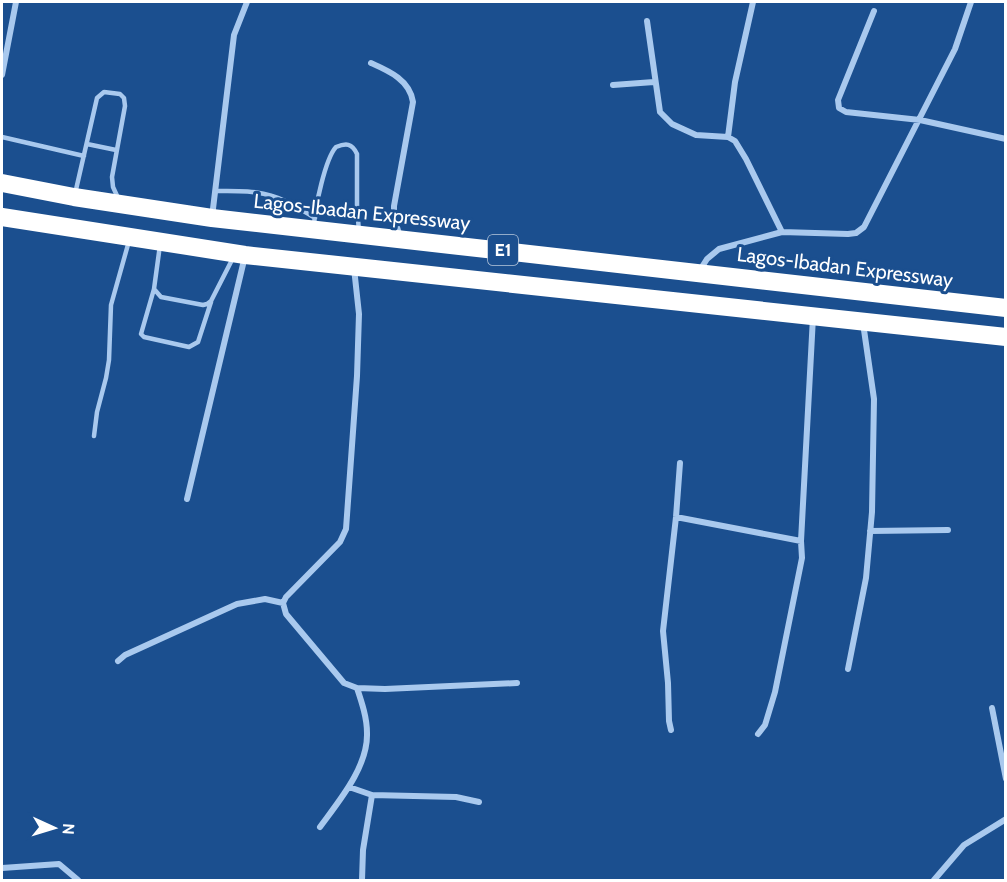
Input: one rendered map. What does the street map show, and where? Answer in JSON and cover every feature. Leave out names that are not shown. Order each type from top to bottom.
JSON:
[{"type":"highway","name":"Lagos-Ibadan Expressway","points":[[2,183],[74,197],[212,218],[314,224],[360,234],[1005,308]]},
{"type":"highway","name":"E1","points":[[2,217],[240,255],[1005,337]]},
{"type":"street","points":[[2,75],[16,2]]},
{"type":"street","points":[[212,218],[234,35],[247,2]]},
{"type":"street","points":[[728,137],[735,82],[753,2]]},
{"type":"street","points":[[699,273],[707,259],[719,249],[782,232],[848,234],[856,233],[864,227],[955,49],[972,2]]},
{"type":"street","points":[[874,11],[838,100],[839,108],[846,112],[920,120],[1005,139]]},
{"type":"street","points":[[647,21],[660,112],[672,124],[696,135],[728,137],[735,141],[782,232]]},
{"type":"street","points":[[371,63],[393,72],[404,82],[412,95],[403,162],[394,206],[394,217],[400,238]]},
{"type":"street","points":[[613,85],[654,82]]},
{"type":"street","points":[[187,499],[230,315],[240,255]]},
{"type":"street","points":[[354,267],[359,314],[346,529],[340,542],[286,597],[283,603],[286,614],[344,683],[357,688],[385,689],[517,683]]},
{"type":"street","points":[[758,734],[765,725],[777,681],[802,558],[813,316]]},
{"type":"street","points":[[848,669],[866,578],[870,531],[874,399],[863,322]]},
{"type":"street","points":[[672,730],[669,721],[663,631],[680,463]]},
{"type":"street","points":[[676,517],[801,541]]},
{"type":"street","points":[[870,531],[948,530]]},
{"type":"street","points":[[118,661],[125,655],[237,604],[265,599],[283,603]]},
{"type":"street","points":[[320,827],[360,766],[368,735],[366,716],[357,688]]},
{"type":"street","points":[[992,708],[1005,779]]},
{"type":"street","points":[[349,786],[372,795],[456,797],[479,801]]},
{"type":"street","points":[[362,880],[363,850],[372,795]]},
{"type":"street","points":[[934,880],[964,846],[1005,819]]},
{"type":"street","points":[[2,868],[58,864],[78,880]]},
{"type":"lane","points":[[74,197],[97,98],[104,92],[120,94],[124,98],[125,106],[113,167],[113,187],[122,204]]},
{"type":"lane","points":[[2,136],[84,156]]},
{"type":"lane","points":[[87,144],[116,150]]},
{"type":"lane","points":[[215,191],[272,195],[291,204],[314,224],[330,155],[336,147],[349,144],[353,146],[357,154],[357,206],[360,234]]},
{"type":"lane","points":[[93,436],[109,360],[111,305],[129,238]]},
{"type":"lane","points":[[160,243],[154,288],[141,334],[144,337],[189,347],[198,342],[212,301],[240,255]]},
{"type":"lane","points":[[154,288],[161,297],[203,305],[212,301]]}]
